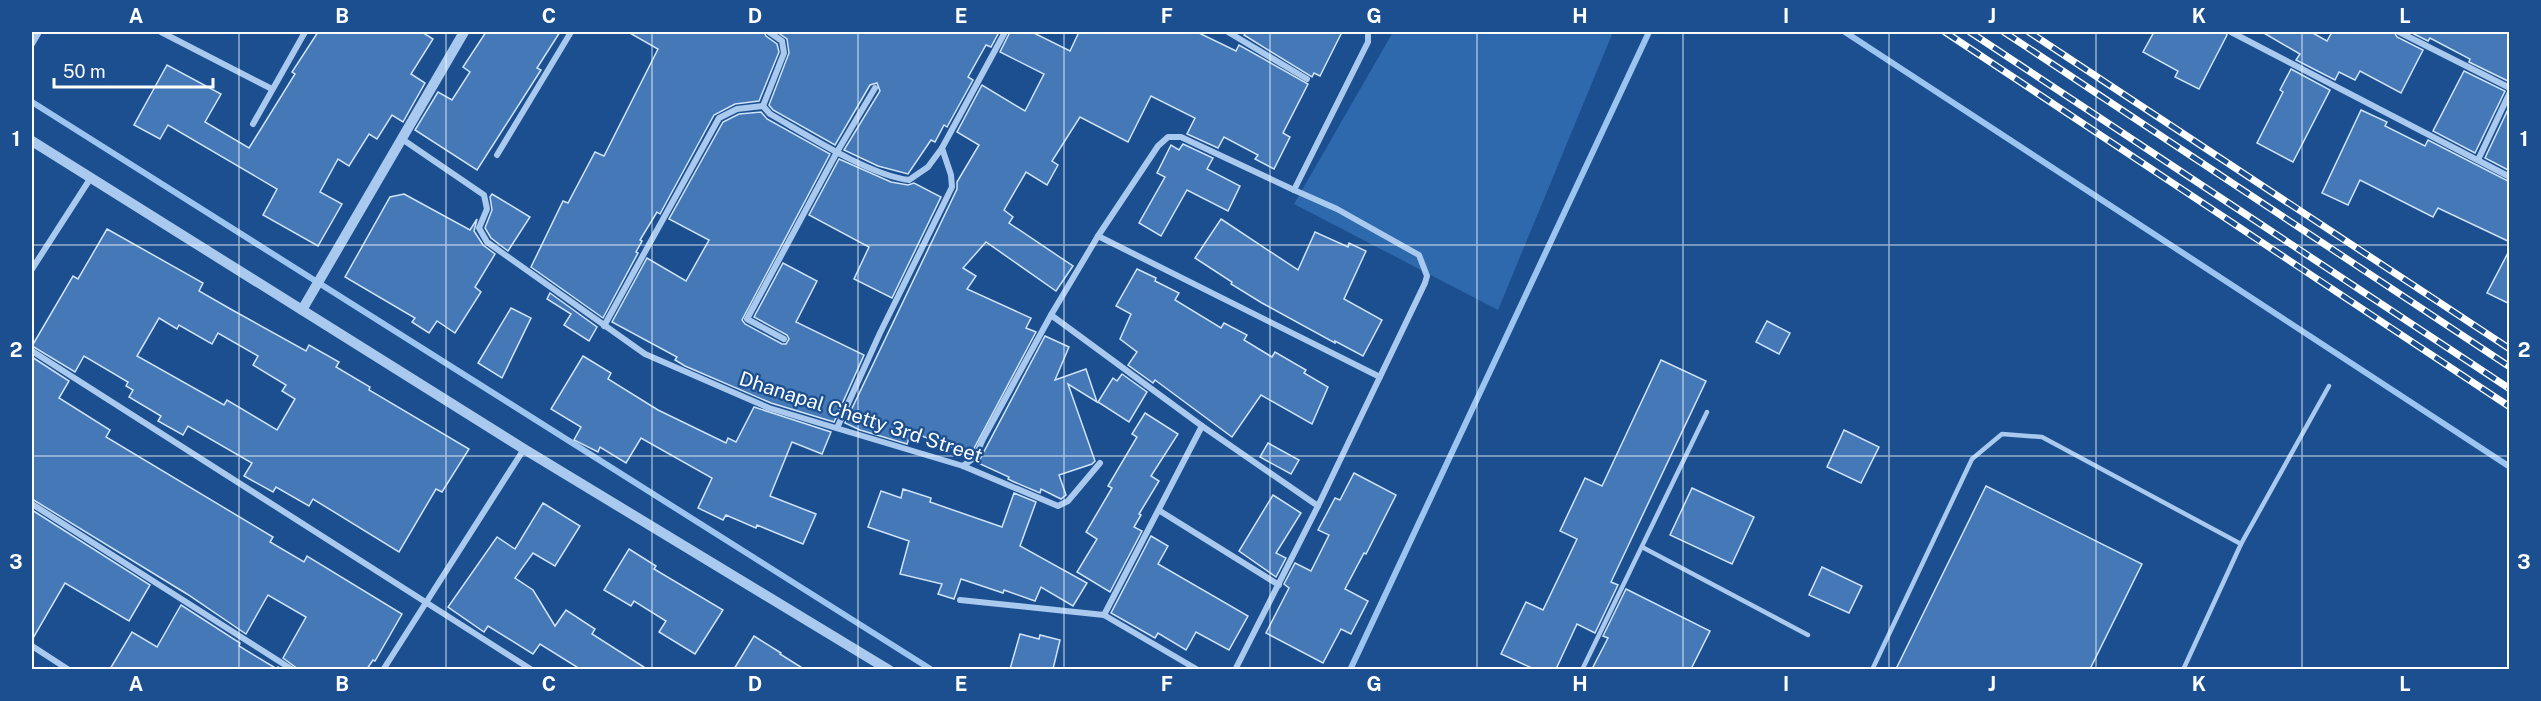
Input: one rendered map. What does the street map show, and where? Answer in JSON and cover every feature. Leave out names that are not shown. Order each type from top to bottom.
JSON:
[{"type":"street","points":[[32,44],[39,32]]},
{"type":"street","points":[[162,32],[272,90]]},
{"type":"street","points":[[253,124],[305,32]]},
{"type":"street","points":[[302,310],[464,32]]},
{"type":"street","points":[[497,155],[571,32]]},
{"type":"street","points":[[763,106],[784,53],[782,41],[771,32]]},
{"type":"street","points":[[763,106],[770,114],[837,152],[896,178],[909,180],[928,167],[942,148],[1005,32]]},
{"type":"street","points":[[1228,32],[1307,78]]},
{"type":"street","points":[[1294,189],[1368,42],[1368,32]]},
{"type":"street","points":[[2231,32],[2510,177]]},
{"type":"street","points":[[2399,32],[2510,90],[2478,160]]},
{"type":"street","points":[[784,339],[747,320],[837,152],[875,88]]},
{"type":"street","points":[[604,326],[719,118],[737,109],[763,106]]},
{"type":"street","points":[[963,466],[975,457],[1051,315],[1098,236],[1158,146],[1168,137],[1181,137],[1337,209],[1419,255],[1427,276],[1425,283],[1318,506],[1235,669]]},
{"type":"street","name":"Dhanapal Chetty 3rd Street","points":[[402,139],[484,195],[487,209],[479,228],[487,242],[645,354],[769,408],[963,466],[1058,506],[1068,501],[1100,463]]},
{"type":"street","points":[[32,141],[524,449],[889,669]]},
{"type":"street","points":[[837,428],[880,333],[952,187],[951,175],[942,148]]},
{"type":"street","points":[[32,269],[90,179]]},
{"type":"street","points":[[1098,236],[1380,377]]},
{"type":"street","points":[[1051,315],[1202,426],[1318,506]]},
{"type":"street","points":[[32,351],[532,669]]},
{"type":"street","points":[[1104,615],[1160,511],[1202,426]]},
{"type":"street","points":[[383,669],[524,449]]},
{"type":"street","points":[[32,504],[293,669]]},
{"type":"street","points":[[1160,511],[1279,585]]},
{"type":"street","points":[[960,600],[1104,615],[1198,669]]},
{"type":"street","points":[[32,646],[69,669]]},
{"type":"lane","points":[[2183,669],[2241,544],[2329,386]]},
{"type":"lane","points":[[1582,669],[1707,412]]},
{"type":"lane","points":[[1872,669],[1972,459],[2002,434],[2042,437],[2241,544]]},
{"type":"lane","points":[[1642,547],[1808,635]]},
{"type":"shaded area","points":[[1393,32],[1613,32],[1498,310],[1294,204]]},
{"type":"building","points":[[318,32],[422,32],[433,39],[411,74],[425,83],[403,122],[392,115],[377,139],[369,134],[349,166],[338,159],[320,192],[342,204],[318,246],[263,215],[277,189],[168,125],[160,139],[134,125],[167,65],[221,94],[205,122],[249,148],[295,74],[292,72]]},
{"type":"building","points":[[486,32],[560,32],[537,68],[541,70],[477,170],[415,130],[438,92],[452,100],[470,72],[463,67]]},
{"type":"building","points":[[628,32],[764,32],[777,44],[779,52],[759,101],[735,104],[714,115],[660,214],[657,212],[640,240],[642,241],[636,252],[638,253],[603,318],[531,267],[563,201],[568,203],[595,152],[604,156],[658,49]]},
{"type":"building","points":[[777,32],[999,32],[991,47],[986,45],[968,77],[973,80],[947,127],[944,125],[935,142],[931,140],[908,174],[878,166],[844,150],[880,91],[877,83],[870,85],[835,145],[773,110],[769,105],[789,53],[787,39]]},
{"type":"building","points":[[1010,32],[1032,32],[1070,51],[1079,32],[1197,32],[1236,51],[1239,45],[1308,84],[1283,133],[1290,137],[1274,169],[1255,159],[1258,155],[1224,137],[1218,148],[1187,134],[1195,118],[1151,96],[1128,142],[1080,117],[1052,161],[1058,165],[1047,185],[1026,172],[1004,210],[1013,217],[1009,223],[1073,266],[1056,291],[986,242],[963,268],[976,276],[967,289],[1031,318],[1026,328],[1036,332],[971,454],[911,432],[907,444],[860,430],[845,423],[957,189],[957,182],[979,145],[957,132],[982,85],[1025,111],[1044,74],[1000,52]]},
{"type":"building","points":[[1246,32],[1342,32],[1320,76],[1314,73],[1312,77],[1244,35]]},
{"type":"building","points":[[2154,32],[2226,32],[2227,35],[2199,89],[2175,77],[2178,71],[2143,52]]},
{"type":"building","points":[[2262,32],[2311,32],[2327,41],[2332,32],[2394,32],[2397,37],[2423,50],[2401,93],[2360,71],[2355,80],[2339,72],[2335,80],[2296,60],[2300,54]]},
{"type":"building","points":[[2410,32],[2510,32],[2510,82],[2469,62],[2470,59],[2430,38],[2428,41]]},
{"type":"building","points":[[2291,69],[2330,90],[2293,162],[2257,143],[2283,92],[2280,90]]},
{"type":"building","points":[[2464,71],[2505,91],[2475,153],[2433,131]]},
{"type":"building","points":[[2510,105],[2510,171],[2485,158]]},
{"type":"building","points":[[2361,110],[2387,122],[2385,126],[2425,146],[2428,140],[2510,182],[2510,242],[2438,208],[2433,217],[2360,180],[2348,205],[2322,193]]},
{"type":"building","points":[[761,112],[767,119],[830,154],[742,320],[745,324],[786,344],[789,339],[787,335],[754,317],[783,263],[817,281],[796,322],[864,355],[834,422],[771,403],[685,366],[675,360],[677,357],[612,322],[647,258],[686,281],[709,240],[669,219],[723,122],[739,114]]},
{"type":"building","points":[[1183,144],[1213,158],[1207,169],[1240,186],[1228,211],[1187,190],[1161,236],[1139,223],[1165,177],[1157,173],[1171,145],[1179,150]]},
{"type":"building","points":[[839,159],[891,182],[908,185],[914,183],[941,197],[892,298],[854,279],[869,247],[809,215]]},
{"type":"building","points":[[404,194],[470,230],[477,219],[474,231],[483,245],[495,254],[475,287],[481,292],[455,333],[437,321],[429,333],[412,322],[415,318],[345,277],[390,197]]},
{"type":"building","points":[[492,194],[530,217],[508,251],[491,238],[485,228],[492,210],[490,197]]},
{"type":"building","points":[[1221,219],[1298,270],[1315,232],[1348,247],[1349,243],[1366,251],[1344,299],[1382,320],[1363,356],[1262,303],[1195,258]]},
{"type":"building","points":[[107,229],[203,283],[199,291],[306,351],[309,345],[339,362],[336,367],[370,387],[369,390],[469,449],[442,492],[436,489],[399,552],[313,499],[309,506],[276,487],[273,492],[244,476],[252,463],[188,426],[183,435],[158,421],[161,416],[129,397],[133,390],[126,386],[128,382],[84,356],[75,372],[32,346],[73,276],[78,279]],"holes":[[[159,318],[177,329],[179,325],[212,344],[218,333],[258,356],[253,365],[286,385],[282,391],[295,399],[277,430],[227,400],[224,405],[137,356]]]},
{"type":"building","points":[[2510,249],[2510,304],[2487,293]]},
{"type":"building","points":[[1137,269],[1179,293],[1175,300],[1221,328],[1224,323],[1247,335],[1244,340],[1272,357],[1275,352],[1306,370],[1304,373],[1328,387],[1312,424],[1261,395],[1232,437],[1155,380],[1153,383],[1128,365],[1137,352],[1120,339],[1131,314],[1116,306]]},
{"type":"building","points":[[550,293],[597,327],[589,341],[564,325],[571,314],[547,299]]},
{"type":"building","points":[[511,308],[531,318],[502,378],[478,363]]},
{"type":"building","points":[[1767,321],[1790,333],[1779,354],[1756,342]]},
{"type":"building","points":[[1045,336],[1069,347],[1055,380],[1086,369],[1097,402],[1068,384],[1095,461],[1059,475],[1066,495],[1061,499],[1041,489],[1040,493],[1012,481],[1008,479],[1009,477],[978,463]]},
{"type":"building","points":[[583,356],[611,373],[608,379],[658,410],[726,443],[728,438],[736,442],[754,407],[831,432],[822,454],[792,442],[770,496],[816,514],[803,544],[726,515],[723,520],[698,508],[712,478],[641,438],[626,463],[600,447],[598,452],[574,440],[581,427],[551,409]]},
{"type":"building","points":[[32,357],[69,381],[59,398],[110,430],[106,437],[273,537],[270,542],[304,562],[307,556],[402,614],[375,661],[373,660],[367,669],[298,669],[283,658],[306,617],[268,595],[246,634],[187,594],[32,499]]},
{"type":"building","points":[[1661,360],[1706,381],[1611,582],[1618,585],[1595,633],[1577,624],[1556,669],[1534,669],[1501,654],[1526,602],[1543,610],[1577,539],[1560,531],[1585,478],[1602,486]]},
{"type":"building","points":[[1122,374],[1147,392],[1129,422],[1098,402],[1113,378],[1117,381]]},
{"type":"building","points":[[1145,413],[1178,434],[1151,476],[1159,481],[1139,514],[1141,515],[1134,527],[1142,531],[1110,592],[1077,572],[1097,539],[1086,532],[1112,488],[1108,486],[1137,437],[1132,434]]},
{"type":"building","points":[[1844,430],[1879,447],[1861,483],[1827,467]]},
{"type":"building","points":[[1268,443],[1299,460],[1291,474],[1260,457]]},
{"type":"building","points":[[1354,473],[1396,495],[1345,589],[1368,601],[1351,634],[1341,629],[1323,663],[1266,633],[1289,588],[1284,584],[1295,563],[1311,571],[1329,535],[1318,530],[1335,498],[1340,500]]},
{"type":"building","points":[[1986,486],[2142,564],[2090,669],[1896,669]]},
{"type":"building","points":[[1692,488],[1754,517],[1732,564],[1670,535]]},
{"type":"building","points":[[903,489],[931,498],[930,502],[1002,527],[1014,493],[1036,502],[1020,546],[1087,583],[1073,606],[1041,587],[1035,601],[961,579],[954,599],[938,594],[942,584],[900,574],[909,541],[868,527],[881,491],[901,498]]},
{"type":"building","points":[[1273,495],[1301,513],[1276,553],[1286,558],[1276,577],[1239,551]]},
{"type":"building","points":[[543,503],[580,526],[555,566],[533,553],[515,578],[533,590],[555,626],[566,610],[595,629],[592,634],[647,669],[580,669],[540,644],[533,654],[488,626],[484,632],[448,607],[497,537],[515,549]]},
{"type":"building","points":[[32,510],[150,585],[129,621],[65,583],[32,640]]},
{"type":"building","points":[[1151,536],[1168,546],[1158,564],[1248,616],[1229,650],[1196,632],[1186,650],[1158,633],[1155,638],[1111,613]]},
{"type":"building","points":[[629,549],[656,566],[654,569],[723,610],[695,654],[659,632],[666,621],[634,601],[631,606],[604,590]]},
{"type":"building","points":[[1822,567],[1862,586],[1849,613],[1809,595]]},
{"type":"building","points":[[1626,589],[1710,631],[1691,669],[1592,669],[1608,638],[1603,636]]},
{"type":"building","points":[[181,605],[240,643],[239,646],[277,669],[110,669],[132,632],[157,647]]},
{"type":"building","points":[[1020,634],[1039,639],[1040,635],[1060,640],[1053,669],[1010,669]]},
{"type":"building","points":[[754,636],[780,654],[804,669],[734,669]]},
{"type":"waterway","points":[[1350,670],[1649,32]]},
{"type":"waterway","points":[[1845,32],[2510,467]]},
{"type":"waterway","points":[[32,102],[932,670]]},
{"type":"railway","points":[[1945,32],[2510,407]]},
{"type":"railway","points":[[1970,32],[2510,389]]},
{"type":"railway","points":[[2004,32],[2510,367]]},
{"type":"railway","points":[[2029,32],[2510,349]]}]
